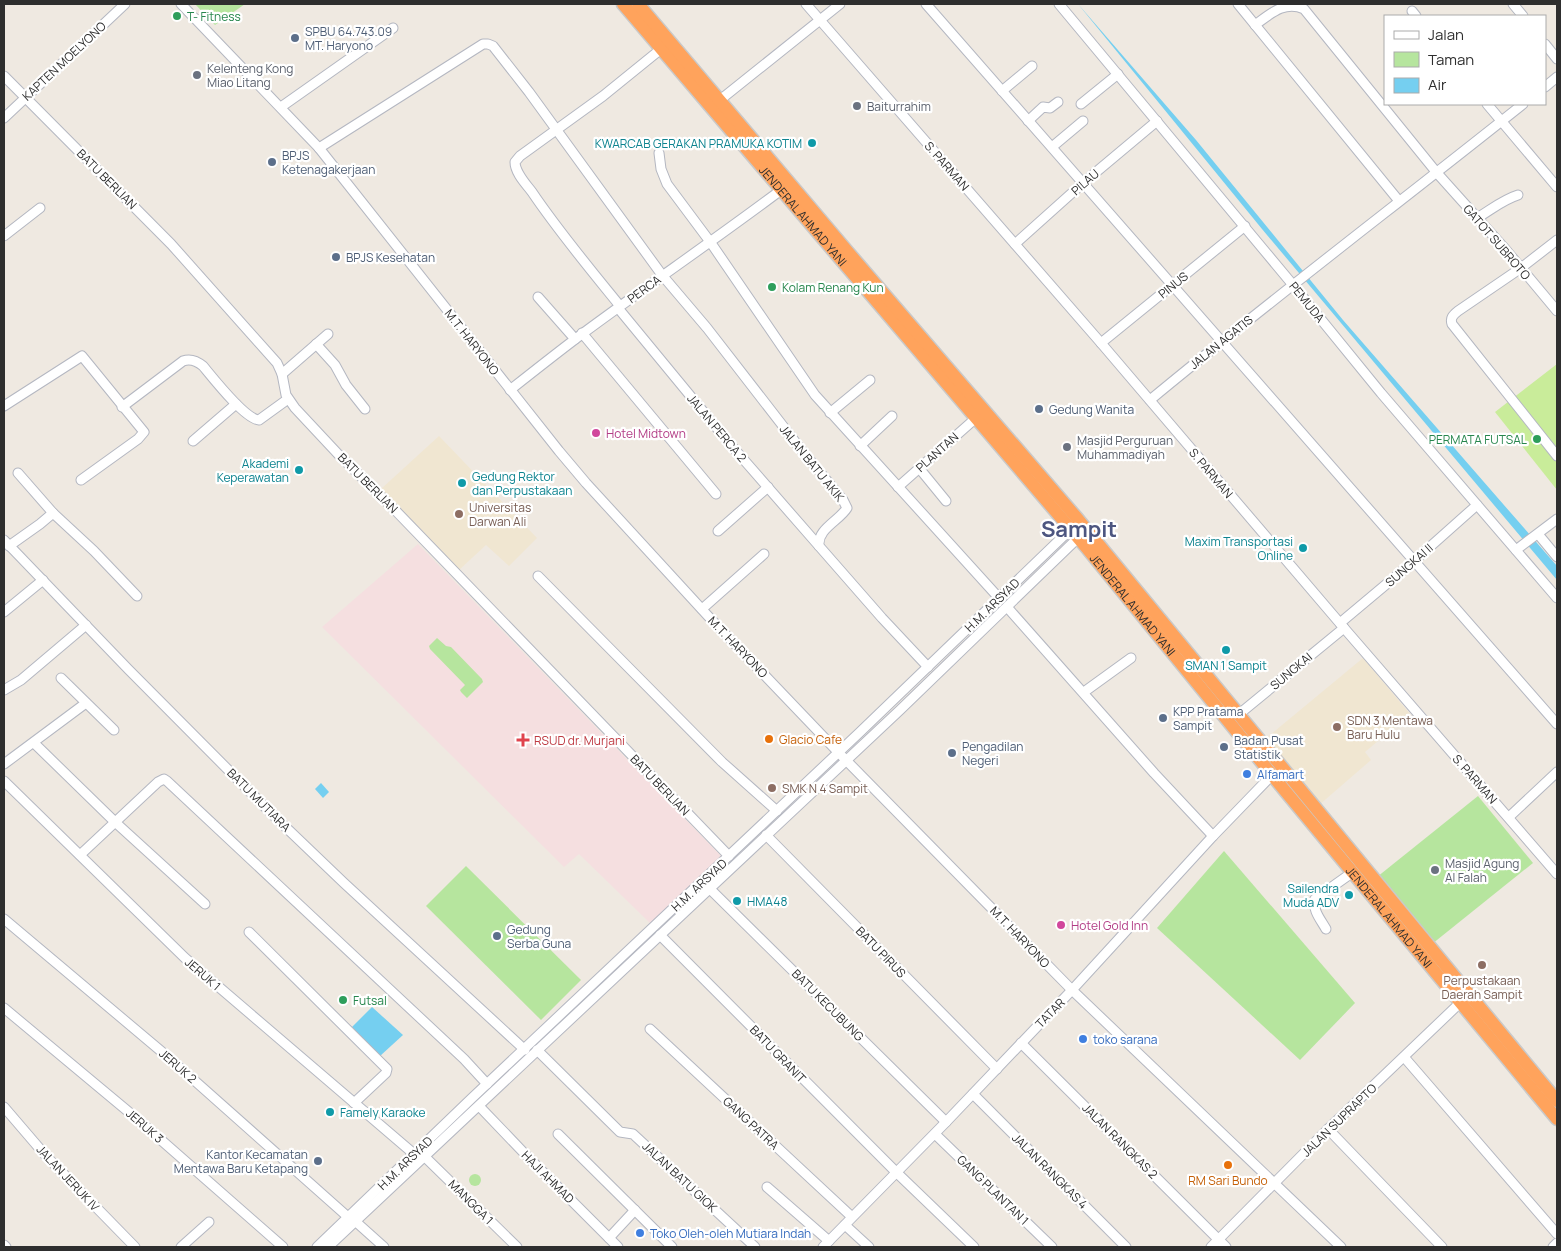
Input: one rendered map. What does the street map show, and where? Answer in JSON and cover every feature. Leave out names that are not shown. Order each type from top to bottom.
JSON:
[{"type":"highway","name":"JENDERAL AHMAD YANI","points":[[623,4],[781,190],[849,262]]},
{"type":"highway","name":"JENDERAL AHMAD YANI","points":[[638,4],[720,100],[849,262],[1238,715],[1465,998],[1557,1119]]},
{"type":"highway","name":"JENDERAL AHMAD YANI","points":[[969,402],[976,418],[1079,530],[1272,775],[1353,872],[1557,1101]]},
{"type":"street","name":"KAPTEN MOELYONO","points":[[4,118],[125,4]]},
{"type":"street","name":"M.T. HARYONO","points":[[181,4],[319,148],[581,478],[702,609],[838,752],[1072,990],[1341,1247]]},
{"type":"street","name":"S. PARMAN","points":[[806,4],[1101,343],[1342,626],[1557,874]]},
{"type":"street","points":[[720,100],[840,4]]},
{"type":"street","points":[[926,4],[1557,724]]},
{"type":"street","name":"PEMUDA","points":[[1059,4],[1245,226],[1381,393],[1557,598]]},
{"type":"street","points":[[1238,4],[1399,201]]},
{"type":"street","name":"GATOT SUBROTO","points":[[1255,25],[1281,6],[1288,4],[1296,5],[1304,9],[1437,173],[1557,311]]},
{"type":"street","points":[[1513,4],[1522,15]]},
{"type":"street","points":[[281,107],[393,28]]},
{"type":"street","points":[[319,148],[483,44],[488,44],[499,51],[662,275]]},
{"type":"street","points":[[1546,45],[1557,59]]},
{"type":"street","points":[[556,130],[603,96],[661,49]]},
{"type":"street","points":[[1002,91],[1032,66]]},
{"type":"street","points":[[1081,104],[1118,74]]},
{"type":"street","name":"BATU BERLIAN","points":[[4,76],[171,244],[277,363],[282,374],[288,399],[338,454],[397,512],[729,856]]},
{"type":"street","points":[[1546,85],[1557,77]]},
{"type":"street","points":[[1028,121],[1044,107],[1050,108],[1058,102]]},
{"type":"street","points":[[1488,105],[1557,187]]},
{"type":"street","name":"JALAN AGATIS","points":[[1150,400],[1311,269],[1437,173],[1522,105]]},
{"type":"street","points":[[1052,147],[1082,121]]},
{"type":"street","name":"PILAU","points":[[1015,244],[1083,183],[1157,122]]},
{"type":"street","name":"JALAN PERCA 2","points":[[556,130],[520,156],[515,162],[515,166],[560,232],[619,307],[730,444],[819,546]]},
{"type":"street","points":[[659,153],[663,176],[667,184],[711,242],[815,395],[999,598]]},
{"type":"street","name":"PERCA","points":[[510,390],[579,336],[781,190]]},
{"type":"street","points":[[1477,218],[1501,202],[1518,194]]},
{"type":"street","points":[[4,236],[40,208]]},
{"type":"street","name":"PINUS","points":[[1101,343],[1245,226]]},
{"type":"street","points":[[1557,240],[1521,268],[1458,311],[1451,321],[1557,456]]},
{"type":"street","name":"JALAN BATU AKIK","points":[[662,275],[711,333],[847,506],[845,511],[821,534],[818,540],[819,546]]},
{"type":"street","points":[[538,296],[579,336],[716,494]]},
{"type":"street","points":[[282,374],[328,334]]},
{"type":"street","points":[[316,344],[335,365],[346,385],[365,409]]},
{"type":"street","points":[[4,406],[82,356],[144,432],[143,435],[81,480]]},
{"type":"street","points":[[122,407],[183,361],[189,359],[199,362],[236,404],[252,418],[259,420],[288,399]]},
{"type":"street","points":[[830,413],[870,380]]},
{"type":"street","points":[[193,441],[236,404]]},
{"type":"street","points":[[860,446],[892,416]]},
{"type":"street","name":"PLANTAN","points":[[898,487],[976,418]]},
{"type":"street","points":[[919,468],[946,501]]},
{"type":"street","points":[[18,473],[53,513],[94,551],[137,596]]},
{"type":"street","points":[[718,531],[768,487]]},
{"type":"street","name":"SUNGKAI II","points":[[1342,626],[1477,505]]},
{"type":"street","points":[[7,543],[40,524],[53,513]]},
{"type":"street","points":[[1516,550],[1557,519]]},
{"type":"street","name":"H.M. ARSYAD","points":[[328,1247],[414,1154],[487,1084],[777,811],[999,598],[1079,530]]},
{"type":"street","name":"H.M. ARSYAD","points":[[317,1247],[425,1157],[1007,607],[1079,530]]},
{"type":"street","points":[[1535,536],[1557,557]]},
{"type":"street","name":"BATU MUTIARA","points":[[7,543],[128,669],[292,833],[524,1050]]},
{"type":"street","points":[[819,546],[928,667]]},
{"type":"street","points":[[702,609],[764,554]]},
{"type":"street","points":[[538,576],[717,757],[777,811]]},
{"type":"street","points":[[4,612],[43,580]]},
{"type":"street","points":[[1007,607],[1154,773],[1213,836]]},
{"type":"street","points":[[4,690],[21,680],[86,625]]},
{"type":"street","name":"SUNGKAI","points":[[1238,715],[1342,626]]},
{"type":"street","points":[[944,652],[951,660]]},
{"type":"street","points":[[1084,692],[1131,658]]},
{"type":"street","points":[[61,678],[114,730]]},
{"type":"street","points":[[4,764],[86,703]]},
{"type":"street","points":[[34,743],[115,822],[205,904]]},
{"type":"street","points":[[1508,818],[1557,772]]},
{"type":"street","name":"TATAR","points":[[826,1244],[1022,1043],[1213,836],[1272,775]]},
{"type":"street","points":[[80,855],[158,782],[164,779],[464,1059],[487,1084]]},
{"type":"street","name":"JERUK 1","points":[[4,780],[185,958],[414,1154]]},
{"type":"street","name":"BATU PIRUS","points":[[766,835],[997,1069]]},
{"type":"street","points":[[1326,929],[1318,916],[1314,902],[1315,899],[1353,872]]},
{"type":"street","name":"BATU KECUBUNG","points":[[709,888],[946,1122]]},
{"type":"street","name":"JERUK 2","points":[[4,920],[168,1057],[384,1247]]},
{"type":"street","points":[[249,932],[387,1069],[386,1073],[354,1103]]},
{"type":"street","name":"BATU GRANIT","points":[[660,935],[896,1172],[974,1247]]},
{"type":"street","name":"JALAN SUPRAPTO","points":[[1211,1247],[1328,1129],[1465,998]]},
{"type":"street","name":"JERUK 3","points":[[4,1008],[136,1118],[283,1247]]},
{"type":"street","name":"GANG PATRA","points":[[650,1029],[852,1217]]},
{"type":"street","name":"JALAN RANGKAS 2","points":[[1022,1043],[1226,1247]]},
{"type":"street","name":"JALAN BATU GIOK","points":[[537,1050],[620,1132],[633,1134],[756,1247]]},
{"type":"street","points":[[1404,1057],[1557,1234]]},
{"type":"street","name":"JALAN RANGKAS 4","points":[[973,1094],[1126,1247]]},
{"type":"street","name":"HAJI AHMAD","points":[[479,1106],[618,1247]]},
{"type":"street","name":"JALAN JERUK IV","points":[[4,1107],[46,1156],[135,1247]]},
{"type":"street","points":[[1328,1129],[1442,1247]]},
{"type":"street","points":[[558,1134],[672,1247]]},
{"type":"street","name":"GANG PLANTAN 1","points":[[935,1134],[1052,1247]]},
{"type":"street","name":"MANGGA 1","points":[[425,1157],[517,1247]]},
{"type":"street","points":[[767,1187],[826,1244]]},
{"type":"street","points":[[609,1238],[635,1210]]},
{"type":"street","points":[[181,1247],[209,1222]]},
{"type":"street","points":[[845,1224],[869,1247]]},
{"type":"street","points":[[1553,1247],[1557,1243]]},
{"type":"shaded area","name":"Universitas Darwan Ali","points":[[439,436],[537,538],[509,566],[486,545],[459,570],[381,489]]},
{"type":"shaded area","name":"RSUD dr. Murjani","points":[[418,544],[724,859],[652,925],[579,854],[564,867],[322,627]]},
{"type":"shaded area","name":"SDN 3 Mentawa Baru Hulu","points":[[1363,658],[1410,714],[1365,752],[1371,760],[1318,806],[1264,740]]},
{"type":"green space","points":[[195,4],[245,4],[215,25]]},
{"type":"green space","name":"PERMATA FUTSAL","points":[[1557,364],[1557,490],[1495,412]]},
{"type":"green space","points":[[437,638],[446,646],[451,647],[482,679],[483,682],[467,698],[460,690],[465,685],[430,649],[429,646]]},
{"type":"green space","points":[[1478,796],[1533,863],[1432,944],[1377,877]]},
{"type":"green space","points":[[1224,851],[1355,1003],[1300,1060],[1157,928]]},
{"type":"green space","points":[[466,866],[581,980],[541,1020],[426,906]]},
{"type":"green space","points":[[475,1174],[481,1180],[475,1186],[469,1180]]},
{"type":"water","points":[[1078,4],[1196,140],[1343,320],[1557,566],[1557,580],[1262,229]]},
{"type":"water","points":[[321,783],[329,792],[323,798],[315,789]]},
{"type":"water","points":[[372,1007],[403,1035],[380,1056],[352,1027]]},
{"type":"place","name":"T- Fitness","points":[[177,16]]},
{"type":"place","name":"SPBU 64.743.09 MT. Haryono","points":[[295,38]]},
{"type":"place","name":"Kelenteng Kong Miao Litang","points":[[197,75]]},
{"type":"place","name":"Baiturrahim","points":[[857,106]]},
{"type":"place","name":"KWARCAB GERAKAN PRAMUKA KOTIM","points":[[812,143]]},
{"type":"place","name":"BPJS Ketenagakerjaan","points":[[272,162]]},
{"type":"place","name":"BPJS Kesehatan","points":[[336,257]]},
{"type":"place","name":"Kolam Renang Kun","points":[[772,287]]},
{"type":"place","name":"Gedung Wanita","points":[[1039,409]]},
{"type":"place","name":"Hotel Midtown","points":[[596,433]]},
{"type":"place","name":"PERMATA FUTSAL","points":[[1537,439]]},
{"type":"place","name":"Masjid Perguruan Muhammadiyah","points":[[1067,447]]},
{"type":"place","name":"Akademi Keperawatan","points":[[299,470]]},
{"type":"place","name":"Gedung Rektor dan Perpustakaan","points":[[462,483]]},
{"type":"place","name":"Universitas Darwan Ali","points":[[459,514]]},
{"type":"place","name":"Maxim Transportasi Online","points":[[1303,548]]},
{"type":"place","name":"SMAN 1 Sampit","points":[[1226,650]]},
{"type":"place","name":"KPP Pratama Sampit","points":[[1163,718]]},
{"type":"place","name":"SDN 3 Mentawa Baru Hulu","points":[[1337,727]]},
{"type":"place","name":"Glacio Cafe","points":[[769,739]]},
{"type":"place","name":"RSUD dr. Murjani","points":[[523,740]]},
{"type":"place","name":"Badan Pusat Statistik","points":[[1224,747]]},
{"type":"place","name":"Pengadilan Negeri","points":[[952,753]]},
{"type":"place","name":"Alfamart","points":[[1247,774]]},
{"type":"place","name":"SMK N 4 Sampit","points":[[772,788]]},
{"type":"place","name":"Masjid Agung Al Falah","points":[[1435,870]]},
{"type":"place","name":"Sailendra Muda ADV","points":[[1349,895]]},
{"type":"place","name":"HMA48","points":[[737,901]]},
{"type":"place","name":"Hotel Gold Inn","points":[[1061,925]]},
{"type":"place","name":"Gedung Serba Guna","points":[[497,936]]},
{"type":"place","name":"Perpustakaan Daerah Sampit","points":[[1482,965]]},
{"type":"place","name":"Futsal","points":[[343,1000]]},
{"type":"place","name":"toko sarana","points":[[1083,1039]]},
{"type":"place","name":"Famely Karaoke","points":[[330,1112]]},
{"type":"place","name":"Kantor Kecamatan Mentawa Baru Ketapang","points":[[318,1161]]},
{"type":"place","name":"RM Sari Bundo","points":[[1228,1165]]},
{"type":"place","name":"Toko Oleh-oleh Mutiara Indah","points":[[640,1233]]},
{"type":"district","name":"Sampit","points":[[1079,529]]}]
